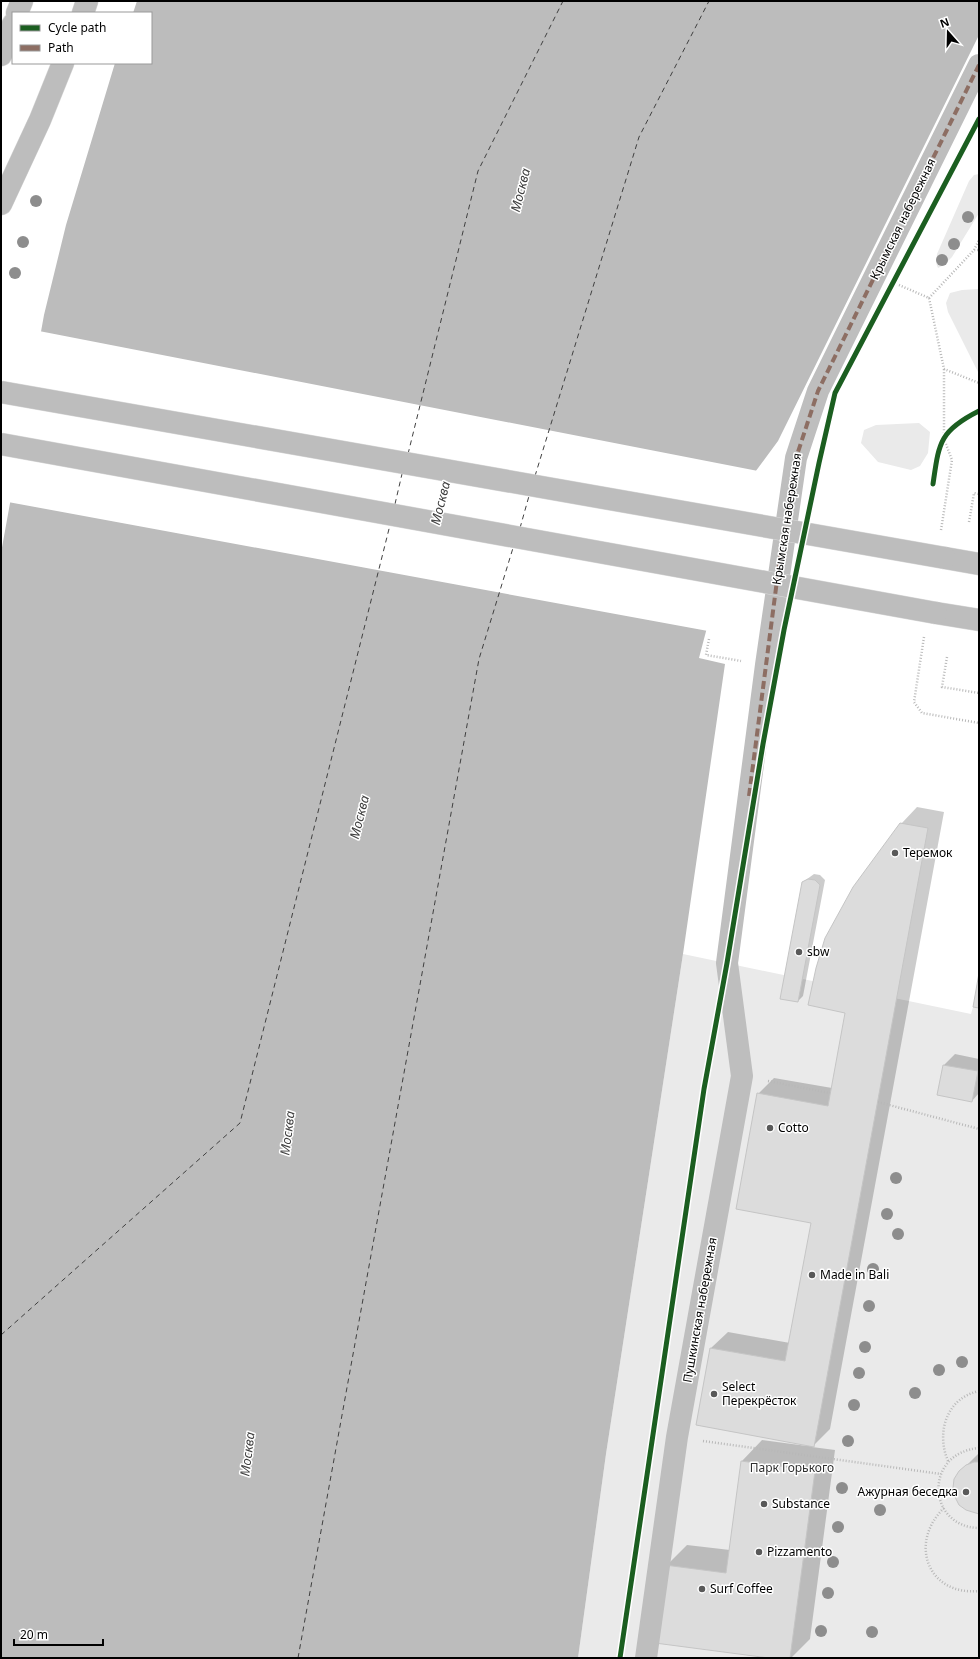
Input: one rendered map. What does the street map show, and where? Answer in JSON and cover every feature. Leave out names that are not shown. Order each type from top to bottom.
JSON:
[{"type":"main road","points":[[17,12],[22,1]]},
{"type":"main road","points":[[82,12],[87,1]]},
{"type":"main road","points":[[1,55],[12,27]]},
{"type":"main road","points":[[1,204],[40,120],[63,64]]},
{"type":"main road","points":[[1,392],[979,564]]},
{"type":"main road","points":[[1,444],[979,620]]},
{"type":"street","name":"Крымская набережная","points":[[727,963],[766,664],[796,458],[818,391],[979,65]]},
{"type":"street","name":"Пушкинская набережная","points":[[646,1658],[677,1437],[742,1076],[727,963]]},
{"type":"path","points":[[929,298],[974,250],[979,240]]},
{"type":"path","points":[[974,250],[979,250]]},
{"type":"path","points":[[893,283],[929,298]]},
{"type":"path","points":[[929,298],[944,369],[944,438],[952,460],[948,487]]},
{"type":"path","points":[[944,369],[979,383]]},
{"type":"path","points":[[938,447],[951,428]]},
{"type":"path","points":[[968,522],[974,492],[979,494]]},
{"type":"path","points":[[709,639],[706,655],[731,659]]},
{"type":"path","points":[[947,657],[942,687],[979,693]]},
{"type":"path","points":[[940,717],[979,723]]},
{"type":"path","points":[[742,1076],[830,1093]]},
{"type":"path","points":[[878,1102],[979,1129]]},
{"type":"path","points":[[948,1461],[943,1446],[943,1429],[945,1420],[954,1405],[974,1392],[979,1391]]},
{"type":"path","points":[[677,1437],[941,1474]]},
{"type":"path","points":[[979,1448],[969,1449],[958,1453],[948,1461],[941,1474],[938,1486],[939,1497],[951,1518],[962,1525],[979,1528]]},
{"type":"path","points":[[944,1508],[934,1518],[927,1533],[925,1549],[929,1564],[938,1578],[950,1587],[965,1592],[979,1591]]},
{"type":"green space","points":[[979,174],[979,213],[952,257],[944,265],[938,268],[936,263],[937,254],[969,181],[974,175]]},
{"type":"green space","points":[[979,289],[979,374],[948,312],[946,303],[950,293],[962,290]]},
{"type":"green space","points":[[919,423],[930,432],[928,453],[920,466],[911,470],[878,462],[861,443],[864,430],[876,425]]},
{"type":"green space","name":"Парк Горького","points":[[683,954],[971,1014],[973,1007],[979,1008],[979,1658],[578,1658],[606,1454]]},
{"type":"water","name":"Москва","points":[[137,1],[979,1],[979,35],[778,441],[744,487],[699,658],[725,664],[683,954],[606,1454],[578,1658],[1,1658],[1,553],[44,315],[66,225],[115,64],[152,64],[152,12],[133,12]]},
{"type":"pier","points":[[39,331],[758,471],[746,488],[708,631],[8,502]]},
{"type":"building","points":[[900,823],[928,828],[814,1447],[696,1425],[710,1348],[785,1361],[811,1223],[736,1209],[757,1093],[828,1106],[845,1013],[808,1005],[816,968],[825,938],[853,887]]},
{"type":"building","points":[[808,879],[815,880],[820,885],[798,1002],[780,999],[802,882]]},
{"type":"building","points":[[979,973],[979,1008],[973,1007]]},
{"type":"building","points":[[943,1065],[978,1071],[972,1102],[937,1095]]},
{"type":"building","points":[[741,1461],[815,1471],[790,1658],[769,1658],[655,1643],[665,1565],[726,1573]]},
{"type":"building","name":"Ажурная беседка","points":[[979,1462],[979,1514],[966,1510],[959,1505],[953,1488],[954,1479],[959,1471],[966,1465]]},
{"type":"ferry route","points":[[408,454],[478,171],[563,1]]},
{"type":"ferry route","points":[[535,476],[639,137],[709,1]]},
{"type":"ferry route","points":[[395,504],[402,474]]},
{"type":"ferry route","points":[[520,528],[529,496]]},
{"type":"ferry route","points":[[1,1335],[240,1123],[390,525]]},
{"type":"ferry route","points":[[298,1658],[479,659],[513,548]]},
{"type":"marked path","points":[[749,796],[779,565],[796,458],[818,391],[979,65]]},
{"type":"cycle path","points":[[620,1658],[704,1089],[784,630],[835,393],[979,119]]},
{"type":"cycle path","points":[[933,484],[937,458],[943,440],[948,432],[966,418],[979,411]]},
{"type":"place","name":"Теремок","points":[[895,853]]},
{"type":"place","name":"sbw","points":[[799,952]]},
{"type":"place","name":"Cotto","points":[[770,1128]]},
{"type":"place","name":"Made in Bali","points":[[812,1275]]},
{"type":"place","name":"Select Перекрёсток","points":[[714,1394]]},
{"type":"place","name":"Ажурная беседка","points":[[966,1492]]},
{"type":"place","name":"Substance","points":[[764,1504]]},
{"type":"place","name":"Pizzamento","points":[[759,1552]]},
{"type":"place","name":"Surf Coffee","points":[[702,1589]]}]
